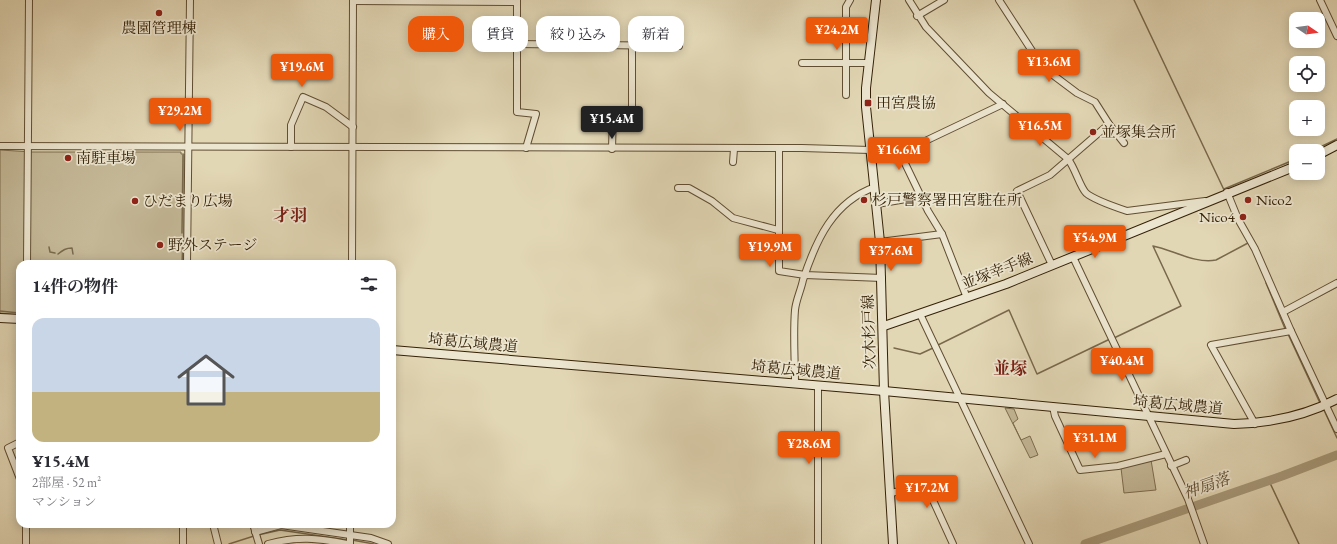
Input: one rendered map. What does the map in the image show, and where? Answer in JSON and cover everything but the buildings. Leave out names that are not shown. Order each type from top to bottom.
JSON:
[{"type":"main road","name":"次木杉戸線","points":[[876,0],[868,63],[866,107],[880,242],[884,326],[884,391],[893,544]]},
{"type":"main road","points":[[1325,151],[1337,145]]},
{"type":"main road","name":"並塚幸手線","points":[[884,326],[967,298],[1052,266],[1227,192],[1289,169]]},
{"type":"main road","points":[[0,318],[16,319]]},
{"type":"main road","name":"埼葛広域農道","points":[[396,350],[818,385],[1234,424],[1255,424],[1296,416],[1325,406],[1337,400]]},
{"type":"street","points":[[27,260],[29,0]]},
{"type":"street","points":[[187,260],[190,0]]},
{"type":"street","points":[[352,260],[353,0],[517,1],[517,16]]},
{"type":"street","points":[[846,95],[846,7],[850,0]]},
{"type":"street","points":[[908,0],[917,16],[989,93],[1068,159],[1086,193],[1116,207],[1127,210],[1207,201]]},
{"type":"street","points":[[917,16],[944,0]]},
{"type":"street","points":[[999,0],[1034,54],[1053,75],[1077,93],[1095,102],[1109,124],[1124,142]]},
{"type":"street","points":[[1320,0],[1337,36]]},
{"type":"street","points":[[528,44],[628,45]]},
{"type":"street","points":[[517,52],[517,112],[536,114],[526,148]]},
{"type":"street","points":[[612,149],[613,112],[632,112],[632,52]]},
{"type":"street","points":[[802,63],[868,63]]},
{"type":"street","points":[[291,147],[291,125],[303,97],[326,107],[353,127]]},
{"type":"street","points":[[967,298],[942,234],[919,194],[900,153],[1003,104]]},
{"type":"street","points":[[1052,266],[1017,191],[1050,175],[1109,124]]},
{"type":"street","points":[[0,146],[870,150]]},
{"type":"street","points":[[733,162],[734,149]]},
{"type":"street","points":[[779,149],[779,271],[805,275],[882,278]]},
{"type":"street","points":[[795,384],[795,308],[817,242],[836,212],[864,191],[875,187]]},
{"type":"street","points":[[678,188],[689,188],[712,201],[733,218],[778,230]]},
{"type":"street","points":[[1227,192],[1238,219],[1255,248],[1291,331],[1337,429]]},
{"type":"street","points":[[877,204],[906,199],[919,194]]},
{"type":"street","points":[[880,242],[942,234]]},
{"type":"street","points":[[1073,257],[1188,499],[1204,544]]},
{"type":"street","points":[[1283,312],[1337,283]]},
{"type":"street","points":[[920,314],[1029,544]]},
{"type":"street","points":[[1255,424],[1211,345],[1291,331]]},
{"type":"street","points":[[818,385],[818,544]]},
{"type":"street","points":[[1053,407],[1055,416],[1080,470],[1118,466],[1166,454]]},
{"type":"street","points":[[16,444],[8,448],[16,469]]},
{"type":"street","points":[[1172,466],[1186,460]]},
{"type":"street","points":[[891,493],[926,485],[954,544]]},
{"type":"street","points":[[26,528],[26,544]]},
{"type":"street","points":[[183,528],[183,544]]},
{"type":"street","points":[[214,528],[218,544]]},
{"type":"street","points":[[254,528],[259,544]]},
{"type":"street","points":[[255,532],[270,528]]},
{"type":"street","points":[[302,528],[370,538],[388,544]]},
{"type":"street","points":[[350,528],[350,544]]},
{"type":"street","points":[[268,544],[287,539],[304,538],[347,544]]},
{"type":"shaded area","points":[[0,150],[32,152],[181,152],[181,154],[184,154],[184,260],[16,260],[16,315],[0,313]]},
{"type":"shaded area","points":[[1005,408],[1014,409],[1018,419],[1013,423],[1021,440]]},
{"type":"shaded area","points":[[1030,436],[1038,455],[1030,458],[1021,440]]},
{"type":"shaded area","points":[[1151,460],[1156,490],[1124,493],[1121,468]]},
{"type":"waterway","points":[[1134,0],[1225,192]]},
{"type":"waterway","points":[[1325,145],[1337,139]]},
{"type":"waterway","points":[[182,233],[183,155]]},
{"type":"waterway","points":[[1224,189],[1289,162]]},
{"type":"waterway","points":[[182,260],[183,239]]},
{"type":"waterway","points":[[1114,338],[1181,306],[1153,246],[1192,258],[1208,261],[1216,260],[1248,243]]},
{"type":"waterway","points":[[1250,246],[1254,253]]},
{"type":"waterway","points":[[49,247],[50,252],[55,253]]},
{"type":"waterway","points":[[58,254],[68,248],[72,248],[73,254]]},
{"type":"waterway","points":[[1266,283],[1286,331]]},
{"type":"waterway","points":[[1285,314],[1337,287]]},
{"type":"waterway","points":[[936,346],[1009,310],[1037,374],[1110,339]]},
{"type":"waterway","points":[[0,311],[16,313]]},
{"type":"waterway","points":[[1288,334],[1320,403]]},
{"type":"waterway","points":[[894,348],[920,354],[933,348]]},
{"type":"waterway","points":[[1323,408],[1337,438]]},
{"type":"waterway","name":"神扇落","points":[[1085,544],[1282,476],[1337,455]]},
{"type":"waterway","points":[[1269,481],[1299,544]]},
{"type":"waterway","points":[[258,535],[280,530],[348,540]]},
{"type":"waterway","points":[[229,544],[254,536]]},
{"type":"waterway","points":[[352,540],[374,544]]},
{"type":"place","name":"農園管理棟","points":[[159,13]]},
{"type":"place","name":"田宮農協","points":[[868,103]]},
{"type":"place","name":"並塚集会所","points":[[1093,132]]},
{"type":"place","name":"南駐車場","points":[[68,158]]},
{"type":"place","name":"杉戸警察署田宮駐在所","points":[[864,200]]},
{"type":"place","name":"Nico2","points":[[1248,200]]},
{"type":"place","name":"ひだまり広場","points":[[135,201]]},
{"type":"place","name":"Nico4","points":[[1243,217]]},
{"type":"place","name":"野外ステージ","points":[[160,245]]},
{"type":"district","name":"才羽","points":[[290,215]]},
{"type":"district","name":"並塚","points":[[1010,368]]}]
